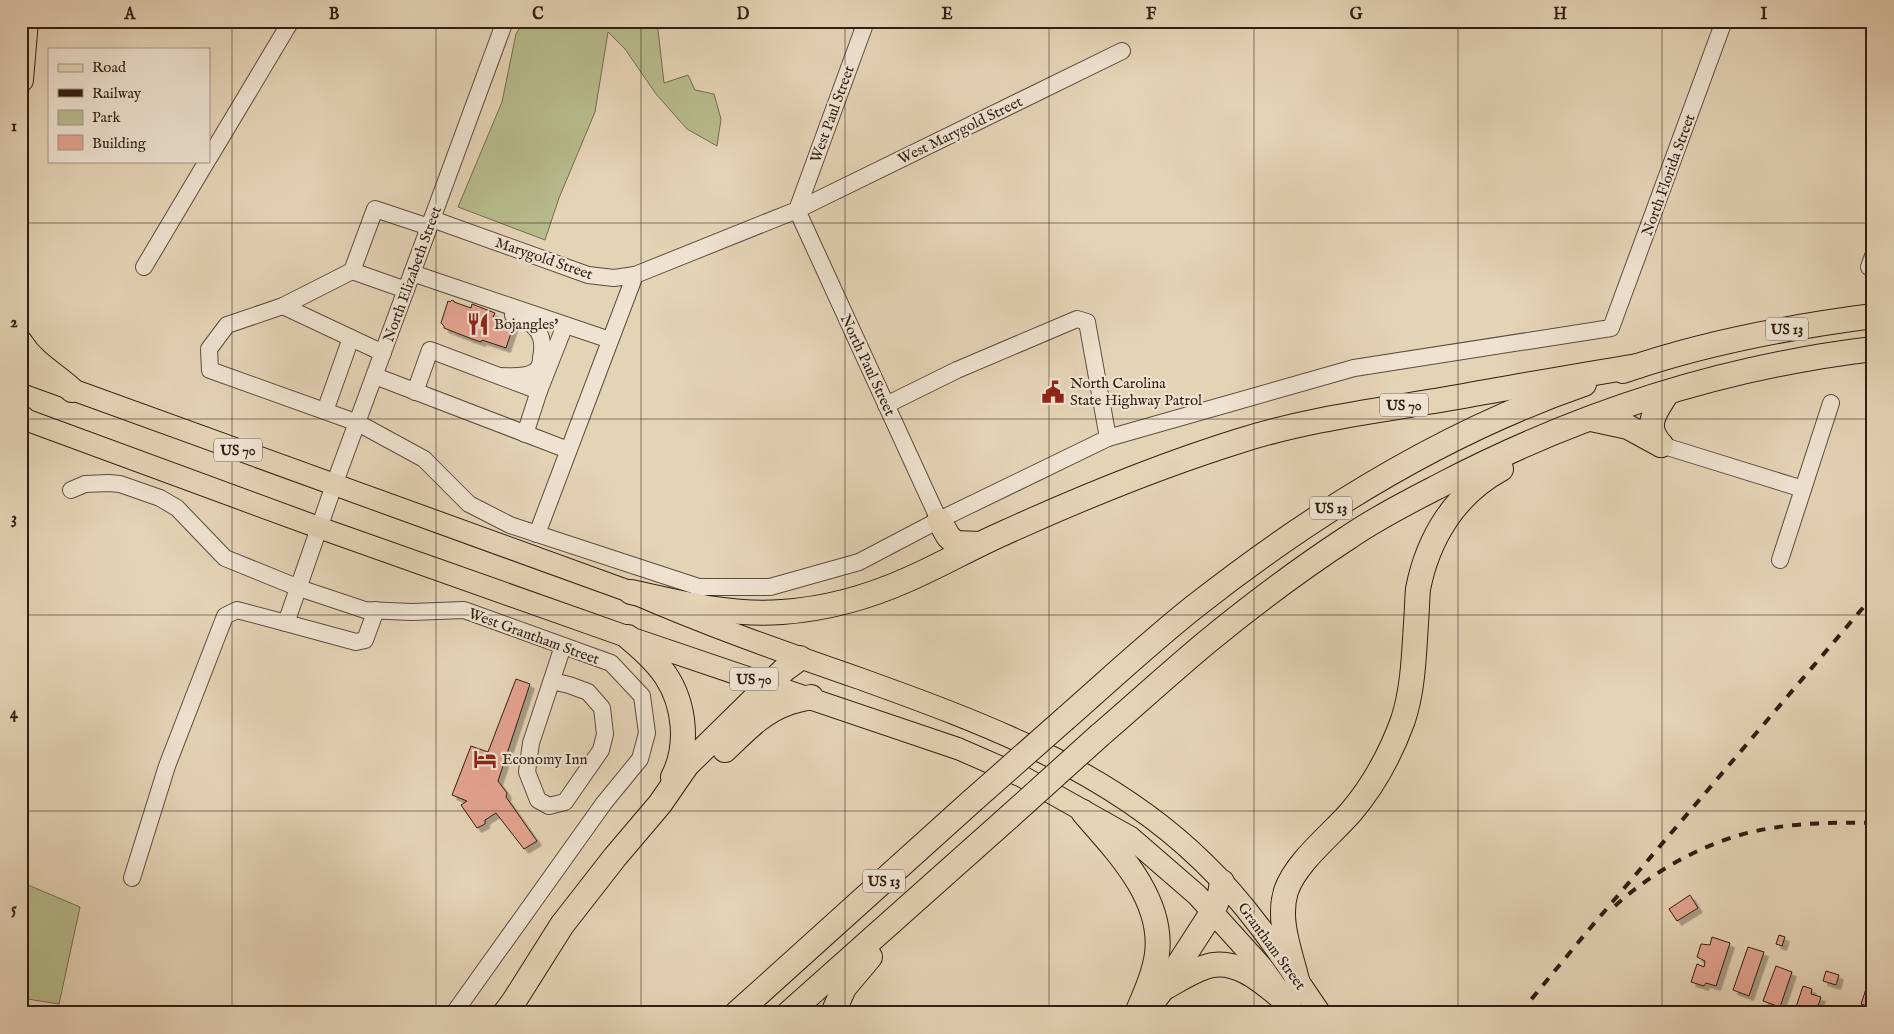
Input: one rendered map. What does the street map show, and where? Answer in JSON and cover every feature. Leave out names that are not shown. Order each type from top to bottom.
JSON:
[{"type":"highway","points":[[21,80],[26,21]]},
{"type":"highway","name":"US 13","points":[[736,1013],[972,801],[1193,608],[1299,529],[1351,496],[1437,448],[1499,418],[1572,388],[1638,366],[1763,333],[1873,316]]},
{"type":"highway","points":[[21,343],[38,363],[72,390]]},
{"type":"highway","name":"US 13","points":[[789,1013],[1207,642],[1261,600],[1350,536],[1411,500],[1466,472],[1542,437],[1590,418],[1667,393],[1780,364],[1836,353],[1873,349]]},
{"type":"highway","name":"US 70","points":[[980,544],[1066,506],[1175,462],[1243,440],[1311,422],[1483,393],[1567,376],[1638,366]]},
{"type":"highway","points":[[1661,445],[1653,433],[1651,423],[1667,393]]},
{"type":"highway","points":[[1590,418],[1628,427],[1661,445]]},
{"type":"highway","points":[[1297,980],[1283,915],[1287,889],[1294,875],[1365,794],[1396,737],[1409,696],[1414,662],[1418,590],[1427,556],[1434,540],[1442,523],[1465,495],[1493,473],[1514,461],[1542,437]]},
{"type":"highway","points":[[939,520],[948,536],[955,543],[980,544]]},
{"type":"highway","points":[[631,592],[710,610],[746,613],[816,608],[848,601],[908,580],[980,544]]},
{"type":"highway","points":[[628,637],[654,661],[667,677],[675,693],[680,710],[683,730],[682,752],[676,772],[660,804]]},
{"type":"highway","points":[[510,1009],[562,925],[615,857],[660,804],[687,765],[770,684],[800,658]]},
{"type":"highway","points":[[660,804],[688,785],[762,717],[788,702],[811,698]]},
{"type":"highway","points":[[1083,812],[1133,872],[1145,894],[1152,914],[1157,952],[1153,971],[1138,1013]]},
{"type":"highway","points":[[1143,1013],[1153,1004],[1164,988],[1213,911],[1220,894],[1222,882]]},
{"type":"highway","points":[[833,1013],[844,988],[874,952],[901,913]]},
{"type":"highway","points":[[1164,988],[1207,966],[1229,966],[1259,979],[1292,1008]]},
{"type":"main road","name":"US 70","points":[[21,371],[334,486],[631,592]]},
{"type":"main road","name":"US 70","points":[[21,418],[320,528],[984,760],[1023,777],[1083,812]]},
{"type":"main road","name":"Grantham Street","points":[[631,592],[689,618],[958,714],[1057,759],[1119,794],[1148,815],[1203,861],[1251,916],[1320,1013]]},
{"type":"main road","name":"Grantham Street","points":[[1083,812],[1130,838],[1197,895],[1262,967],[1292,1008]]},
{"type":"street","points":[[210,157],[291,21]]},
{"type":"street","name":"North Elizabeth Street","points":[[286,623],[334,486],[505,21]]},
{"type":"street","name":"West Paul Street","points":[[797,210],[864,27],[857,21]]},
{"type":"street","name":"North Florida Street","points":[[1108,438],[1354,368],[1612,328],[1724,21]]},
{"type":"street","name":"West Marygold Street","points":[[797,210],[1122,51]]},
{"type":"street","points":[[144,266],[207,162]]},
{"type":"street","name":"Marygold Street","points":[[352,271],[375,209],[430,223],[588,275],[614,278],[634,275],[797,210]]},
{"type":"street","name":"North Paul Street","points":[[797,210],[939,520]]},
{"type":"street","points":[[406,290],[352,271],[283,306],[227,325],[209,349],[210,370],[358,423],[424,459],[469,504],[510,525],[699,587],[770,587],[858,562],[939,520],[1108,438],[1087,322],[1077,319],[957,370],[886,405]]},
{"type":"street","points":[[412,273],[610,340]]},
{"type":"street","points":[[536,534],[634,275]]},
{"type":"street","points":[[461,290],[465,296],[523,318],[538,330],[543,339],[540,364],[535,371],[522,376],[500,376]]},
{"type":"street","points":[[283,306],[384,352]]},
{"type":"street","points":[[525,434],[539,391],[565,325]]},
{"type":"street","points":[[325,411],[352,338]]},
{"type":"street","points":[[415,392],[430,350],[539,391]]},
{"type":"street","points":[[375,376],[568,450]]},
{"type":"street","points":[[1780,560],[1831,403]]},
{"type":"street","points":[[1661,445],[1803,489]]},
{"type":"street","name":"West Grantham Street","points":[[71,490],[85,484],[110,483],[120,484],[160,498],[177,508],[225,558],[299,588],[366,610],[412,612],[464,610],[611,663],[642,696],[647,733],[640,759],[604,803],[454,1013]]},
{"type":"street","points":[[132,878],[167,766],[225,616],[237,610],[356,642],[365,640],[376,610]]},
{"type":"street","points":[[552,681],[588,692],[602,708],[604,734],[601,750],[565,802],[548,806],[538,800],[527,772],[530,743],[563,646]]},
{"type":"green space","points":[[524,21],[657,21],[664,83],[688,75],[695,90],[714,94],[721,119],[717,146],[687,129],[656,94],[625,49],[608,32],[595,112],[559,198],[545,240],[458,207],[502,102],[516,34]]},
{"type":"green space","points":[[21,882],[80,907],[59,1004],[21,998]]},
{"type":"building","name":"Bojangles'","points":[[452,300],[471,308],[472,304],[495,313],[493,317],[514,324],[506,348],[482,340],[481,342],[444,328],[441,323],[448,301]]},
{"type":"building","name":"Economy Inn","points":[[516,679],[530,684],[498,781],[507,793],[506,797],[537,841],[524,849],[496,813],[485,820],[485,824],[477,828],[461,805],[467,801],[452,795],[471,746],[488,752]]},
{"type":"building","points":[[1690,895],[1698,908],[1677,921],[1669,909]]},
{"type":"building","points":[[1779,935],[1785,937],[1782,946],[1776,944]]},
{"type":"building","points":[[1712,937],[1730,943],[1716,986],[1706,983],[1704,986],[1691,982],[1697,964],[1704,967],[1705,961],[1697,957],[1701,944],[1710,945]]},
{"type":"building","points":[[1748,947],[1764,952],[1749,996],[1733,990]]},
{"type":"building","points":[[1776,966],[1792,972],[1780,1007],[1763,1001]]},
{"type":"building","points":[[1826,971],[1839,975],[1836,985],[1823,981]]},
{"type":"building","points":[[1803,986],[1812,989],[1811,994],[1821,997],[1817,1009],[1823,1011],[1822,1013],[1803,1013],[1795,1010]]},
{"type":"building","points":[[1866,989],[1873,991],[1873,1013],[1867,1013],[1869,1007],[1861,1004]]},
{"type":"railway","points":[[1520,1013],[1873,596]]},
{"type":"railway","points":[[1615,906],[1643,883],[1674,863],[1723,840],[1756,831],[1806,824],[1873,823]]},
{"type":"place","name":"Bojangles'","points":[[478,324]]},
{"type":"place","name":"North Carolina State Highway Patrol","points":[[1053,392]]},
{"type":"place","name":"Economy Inn","points":[[485,759]]}]
